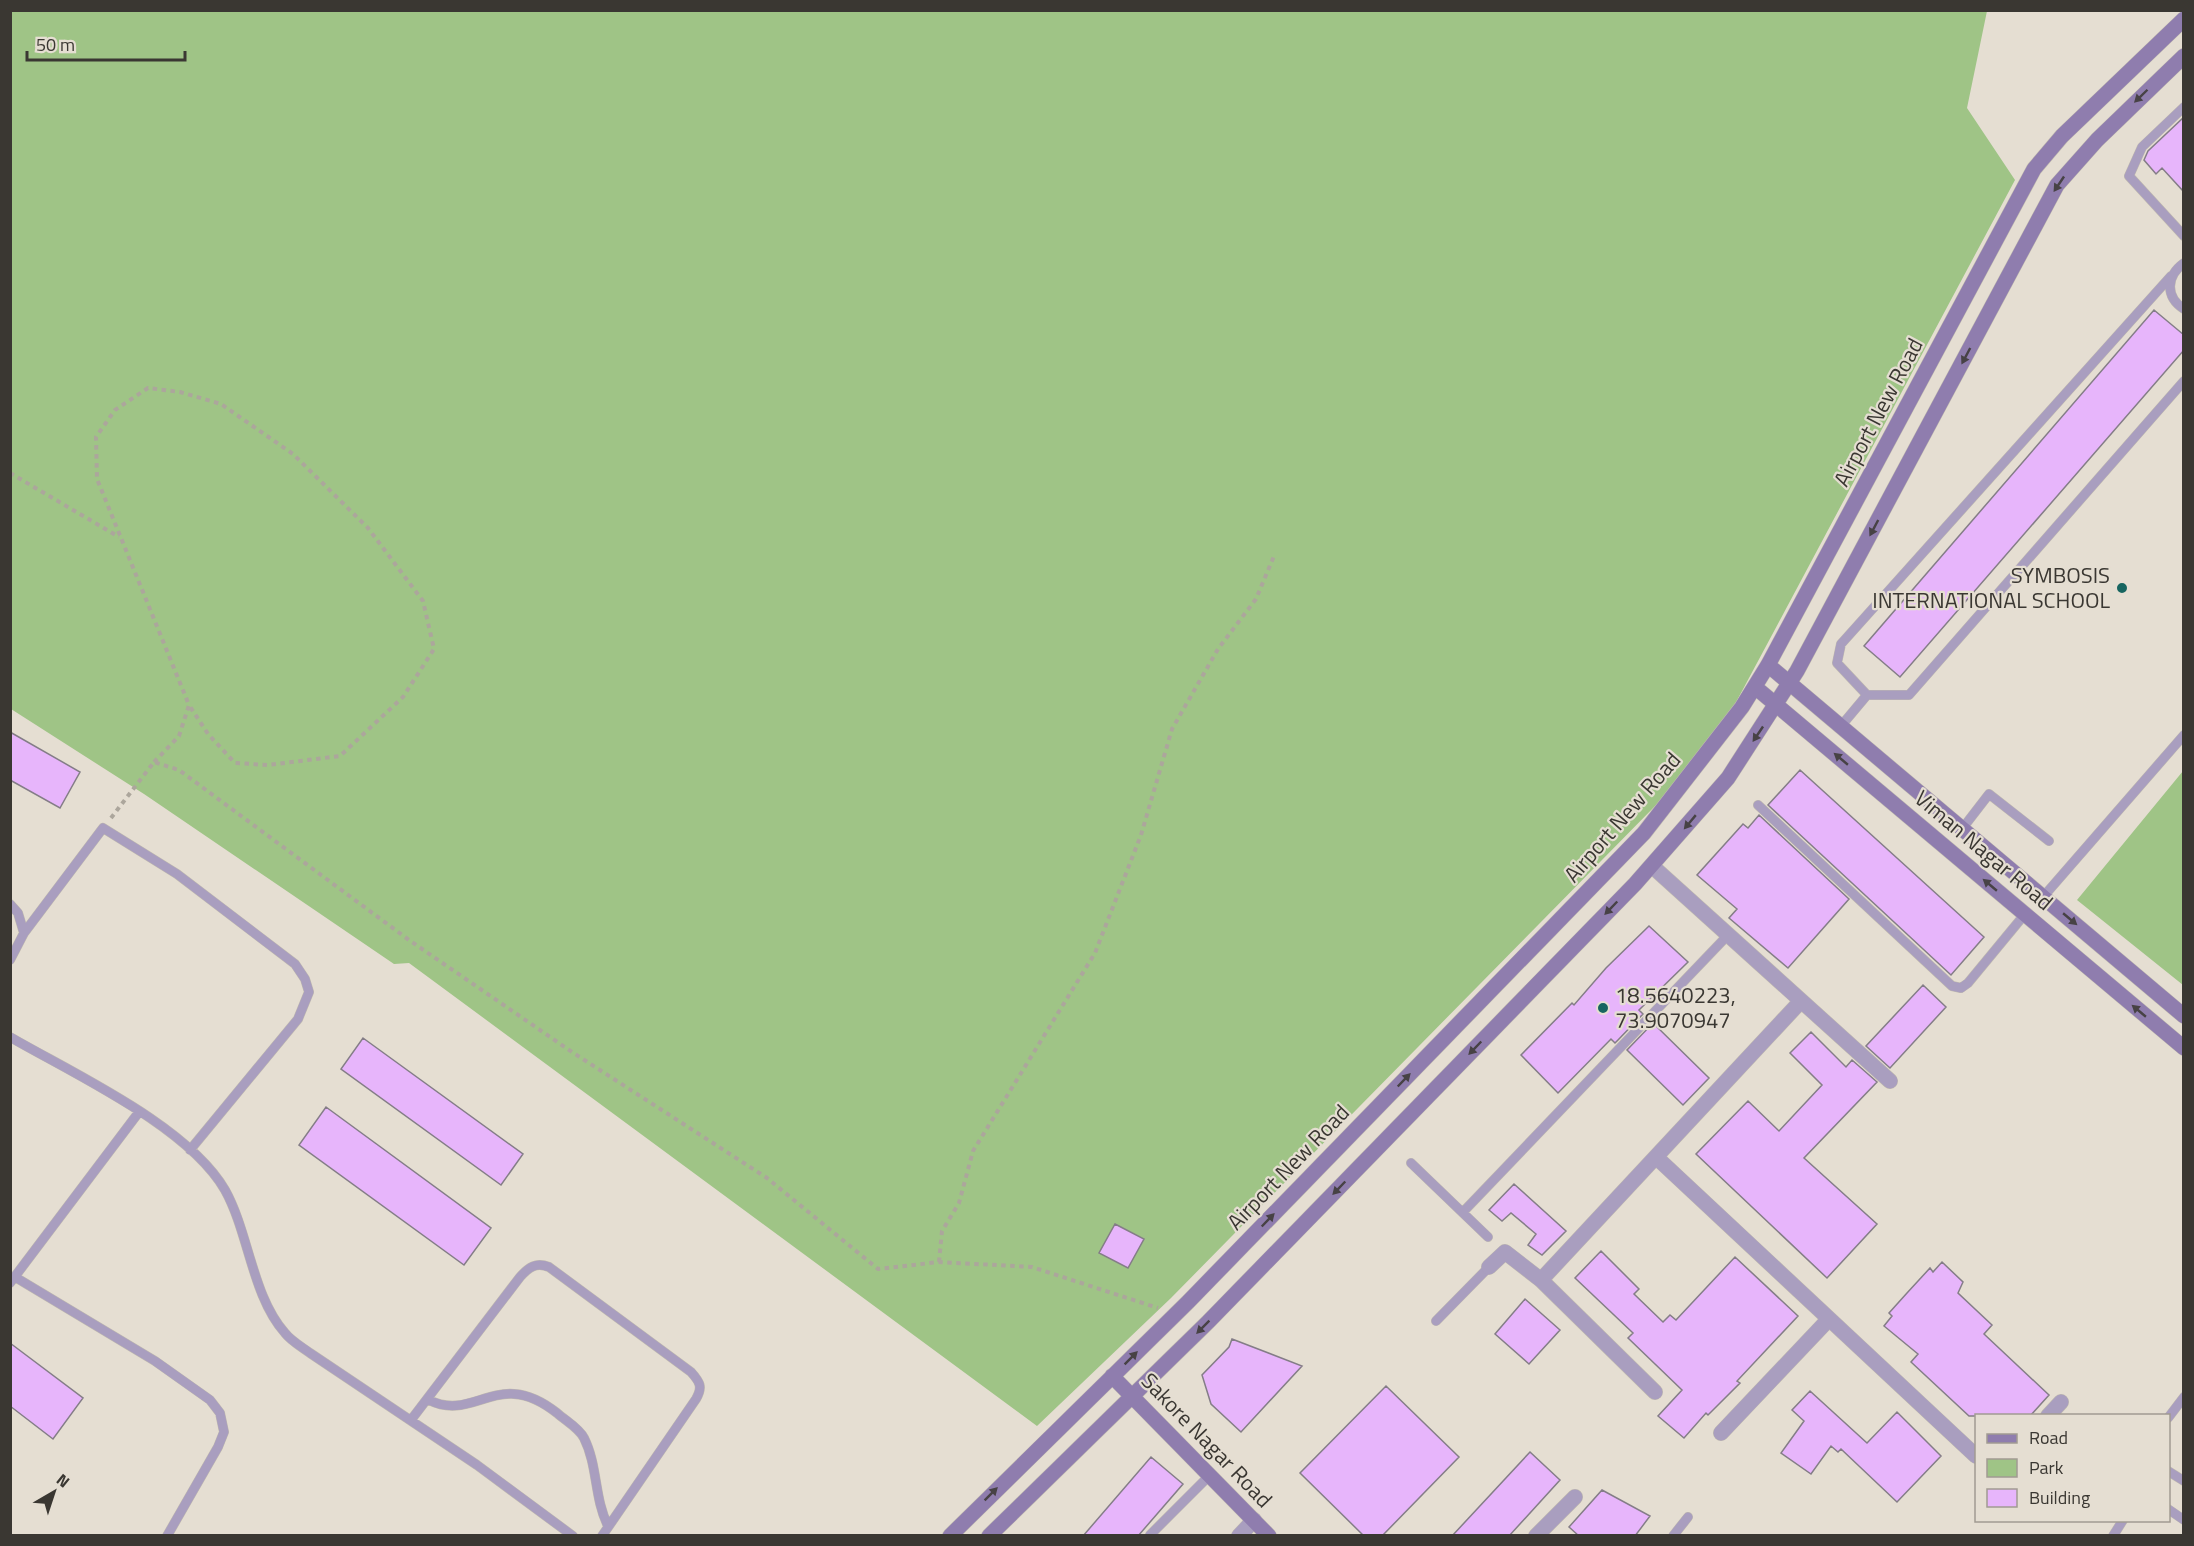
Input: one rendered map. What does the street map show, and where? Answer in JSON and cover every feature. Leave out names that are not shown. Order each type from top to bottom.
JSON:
[{"type":"main road","name":"Airport New Road","points":[[950,1536],[1176,1313],[1644,833],[1755,687],[1768,665],[2034,169],[2062,136],[2184,19]]},
{"type":"main road","points":[[989,1536],[1132,1396],[1652,866],[1728,778],[1790,683],[2057,185],[2097,140],[2184,56]]},
{"type":"main road","name":"Viman Nagar Road","points":[[1768,665],[2184,1016]]},
{"type":"main road","name":"Viman Nagar Road","points":[[1755,687],[2184,1048]]},
{"type":"main road","name":"Sakore Nagar Road","points":[[1112,1376],[1269,1536]]},
{"type":"street","points":[[1652,866],[1890,1081]]},
{"type":"street","points":[[1541,1280],[1801,1001]]},
{"type":"street","points":[[1656,1157],[1975,1454]]},
{"type":"street","points":[[1490,1267],[1505,1252],[1541,1280],[1655,1392]]},
{"type":"street","points":[[1721,1433],[1829,1318]]},
{"type":"street","points":[[2050,1414],[2061,1402]]},
{"type":"street","points":[[1536,1536],[1575,1497]]},
{"type":"street","points":[[1239,1536],[1254,1520]]},
{"type":"lane","points":[[2184,107],[2142,147],[2129,177],[2184,236]]},
{"type":"lane","points":[[2184,264],[1841,644],[1837,663],[1867,695],[1909,695],[2184,381]]},
{"type":"lane","points":[[2171,276],[2170,294],[2184,309]]},
{"type":"lane","points":[[1840,726],[1867,695]]},
{"type":"lane","points":[[2043,897],[2184,735]]},
{"type":"lane","points":[[1962,828],[1989,794],[2049,841]]},
{"type":"lane","points":[[1758,806],[1952,986],[1960,988],[1968,983],[2025,914]]},
{"type":"lane","points":[[10,960],[24,933],[103,828],[177,874],[286,957],[305,979],[309,992],[298,1019],[190,1150]]},
{"type":"lane","points":[[10,904],[18,913],[24,933]]},
{"type":"lane","points":[[1463,1212],[1728,935]]},
{"type":"lane","points":[[10,1037],[139,1112],[210,1167],[225,1191],[270,1311],[285,1334],[411,1420],[573,1536]]},
{"type":"lane","points":[[139,1112],[13,1280],[155,1361],[210,1400],[220,1413],[224,1432],[218,1447],[166,1536]]},
{"type":"lane","points":[[1411,1163],[1488,1237]]},
{"type":"lane","points":[[411,1420],[429,1400],[520,1277],[529,1268],[540,1264],[549,1267],[700,1381],[701,1390],[696,1399],[602,1536]]},
{"type":"lane","points":[[1436,1321],[1490,1267]]},
{"type":"lane","points":[[429,1400],[451,1408],[487,1396],[507,1394],[526,1394],[541,1400],[583,1436],[589,1452],[601,1511],[608,1526]]},
{"type":"lane","points":[[2170,1417],[2184,1397]]},
{"type":"lane","points":[[2170,1472],[2184,1481]]},
{"type":"lane","points":[[1150,1535],[1210,1475]]},
{"type":"lane","points":[[2170,1510],[2184,1520]]},
{"type":"lane","points":[[1673,1536],[1688,1518]]},
{"type":"lane","points":[[2113,1536],[2122,1522]]},
{"type":"path","points":[[148,388],[180,392],[221,404],[292,454],[368,528],[423,601],[434,649],[403,697],[340,756],[268,765],[235,763],[208,734],[189,705],[97,479],[96,437],[116,410],[148,388]]},
{"type":"path","points":[[10,472],[120,537]]},
{"type":"path","points":[[939,1262],[942,1231],[960,1203],[973,1151],[1095,953],[1141,835],[1172,729],[1218,649],[1256,599],[1274,556]]},
{"type":"path","points":[[103,828],[154,762],[179,736],[189,705]]},
{"type":"path","points":[[154,762],[179,770],[428,953],[573,1052],[768,1178],[878,1269],[939,1262],[1032,1267],[1176,1313]]},
{"type":"green space","points":[[10,11],[1987,11],[1967,108],[2015,180],[1734,706],[1661,800],[1171,1298],[1037,1426],[409,963],[394,964],[144,794],[11,709]]},
{"type":"green space","points":[[2183,771],[2183,985],[2077,900]]},
{"type":"building","points":[[2184,117],[2184,192],[2162,168],[2156,174],[2144,160],[2148,151]]},
{"type":"building","points":[[2154,310],[2184,335],[2184,350],[1900,677],[1864,646]]},
{"type":"building","points":[[10,732],[80,772],[60,808],[10,780]]},
{"type":"building","points":[[1800,770],[1984,937],[1951,975],[1768,805]]},
{"type":"building","points":[[1759,815],[1849,899],[1788,968],[1729,918],[1737,909],[1697,875],[1743,824],[1748,828]]},
{"type":"building","name":"18.5640223, 73.9070947","points":[[1649,926],[1688,962],[1639,1010],[1643,1014],[1618,1040],[1615,1043],[1611,1039],[1558,1093],[1521,1055],[1572,1003],[1574,1005],[1606,968]]},
{"type":"building","points":[[1923,985],[1946,1007],[1890,1068],[1866,1046]]},
{"type":"building","points":[[1653,1023],[1709,1078],[1683,1105],[1627,1050]]},
{"type":"building","points":[[1811,1032],[1846,1067],[1852,1060],[1877,1082],[1804,1158],[1877,1224],[1827,1278],[1696,1154],[1748,1101],[1779,1131],[1822,1085],[1790,1053]]},
{"type":"building","points":[[363,1038],[523,1154],[501,1185],[341,1069]]},
{"type":"building","points":[[326,1107],[491,1228],[464,1265],[299,1145]]},
{"type":"building","points":[[1514,1184],[1566,1231],[1542,1255],[1528,1245],[1536,1234],[1511,1213],[1502,1221],[1489,1210]]},
{"type":"building","points":[[1115,1224],[1144,1239],[1128,1268],[1099,1253]]},
{"type":"building","points":[[1601,1251],[1639,1289],[1634,1294],[1663,1322],[1670,1315],[1676,1320],[1735,1257],[1798,1316],[1737,1381],[1740,1383],[1708,1415],[1706,1413],[1684,1438],[1658,1416],[1682,1390],[1628,1338],[1633,1333],[1575,1278]]},
{"type":"building","points":[[1942,1262],[1963,1282],[1958,1293],[1992,1325],[1984,1334],[2049,1395],[2032,1414],[1975,1414],[1975,1416],[1969,1416],[1911,1362],[1918,1354],[1884,1326],[1892,1316],[1889,1313],[1907,1293],[1930,1268],[1933,1272]]},
{"type":"building","points":[[1525,1299],[1560,1330],[1529,1364],[1495,1334]]},
{"type":"building","points":[[1232,1339],[1302,1366],[1241,1432],[1211,1404],[1202,1375],[1229,1347]]},
{"type":"building","points":[[10,1343],[83,1398],[53,1439],[10,1406]]},
{"type":"building","points":[[1386,1386],[1459,1457],[1382,1536],[1364,1536],[1300,1473]]},
{"type":"building","points":[[1810,1391],[1867,1443],[1897,1412],[1941,1456],[1897,1502],[1841,1449],[1838,1452],[1831,1446],[1811,1474],[1781,1453],[1804,1421],[1792,1410]]},
{"type":"building","points":[[1530,1452],[1560,1480],[1509,1536],[1452,1536]]},
{"type":"building","points":[[1151,1457],[1183,1484],[1138,1536],[1083,1536]]},
{"type":"building","points":[[1602,1490],[1650,1516],[1635,1536],[1579,1536],[1569,1527]]},
{"type":"place","name":"SYMBOSIS INTERNATIONAL SCHOOL","points":[[2122,588]]},
{"type":"place","name":"18.5640223, 73.9070947","points":[[1603,1008]]}]
